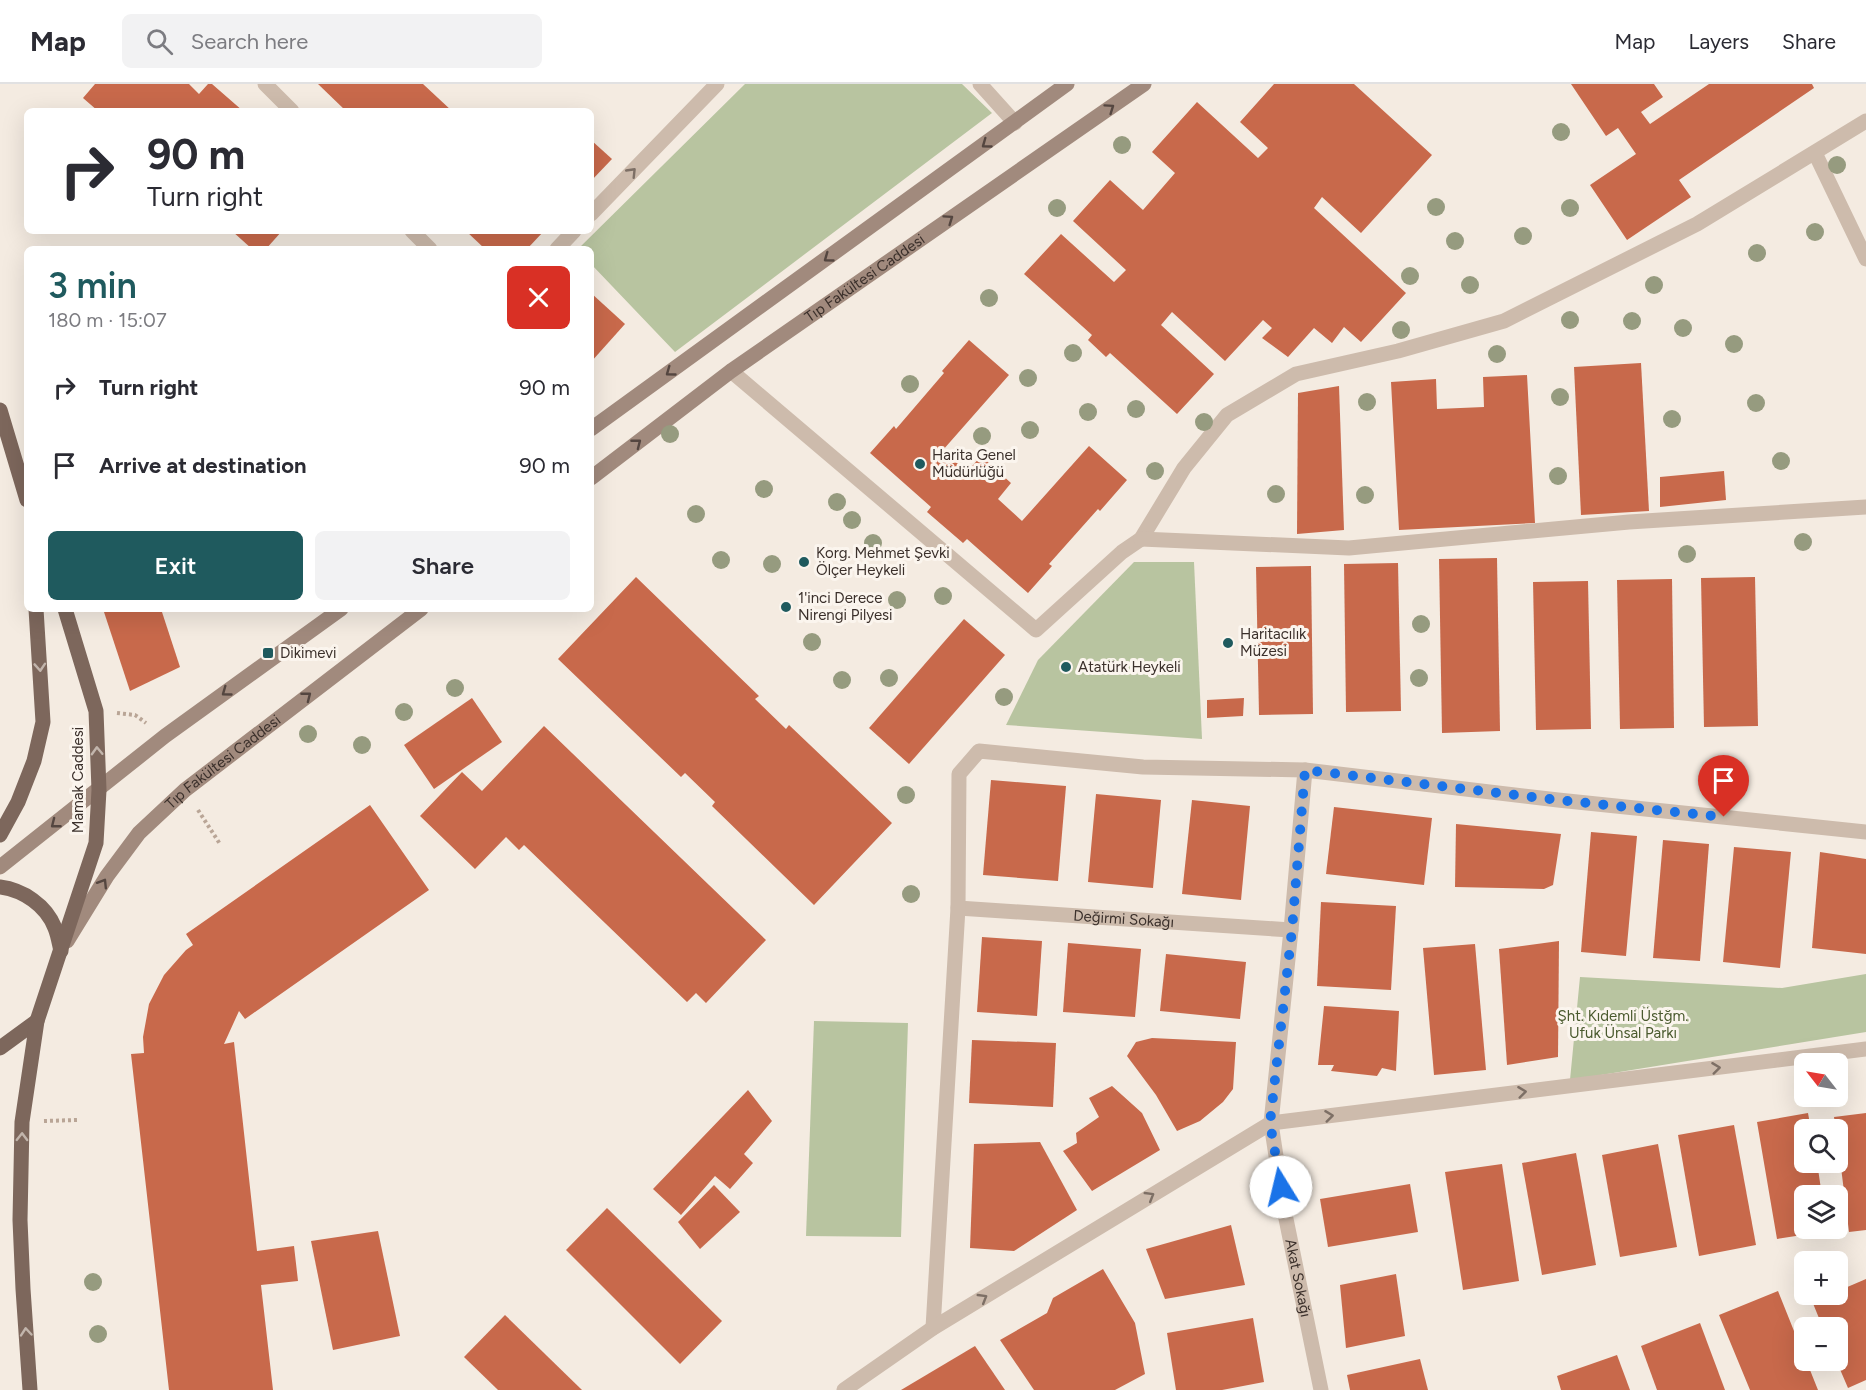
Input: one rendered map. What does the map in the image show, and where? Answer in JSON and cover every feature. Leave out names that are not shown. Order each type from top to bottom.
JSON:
[{"type":"main road","points":[[594,427],[1067,84]]},
{"type":"main road","name":"Tıp Fakültesi Caddesi","points":[[594,476],[730,371],[1144,84]]},
{"type":"main road","points":[[0,410],[24,490]]},
{"type":"main road","points":[[0,835],[18,802],[34,761],[43,722],[36,612]]},
{"type":"main road","name":"Mamak Caddesi","points":[[30,1390],[21,1243],[22,1132],[37,1021],[96,843],[99,790],[96,711],[66,612]]},
{"type":"main road","points":[[0,867],[165,736],[337,612]]},
{"type":"main road","name":"Tıp Fakültesi Caddesi","points":[[61,951],[107,876],[139,833],[185,790],[417,612]]},
{"type":"main road","points":[[0,887],[23,894],[47,914],[55,928],[61,951]]},
{"type":"main road","points":[[0,1048],[37,1021]]},
{"type":"street","points":[[265,84],[289,108]]},
{"type":"street","points":[[594,211],[717,84]]},
{"type":"street","points":[[980,84],[1015,123]]},
{"type":"street","points":[[730,371],[1036,630],[1122,552],[1141,539],[1184,468],[1227,415],[1296,374],[1398,351],[1504,321],[1697,224],[1866,121]]},
{"type":"street","points":[[1815,153],[1866,259]]},
{"type":"street","points":[[415,234],[427,246]]},
{"type":"street","points":[[560,246],[571,234]]},
{"type":"street","points":[[1141,539],[1349,548],[1629,522],[1866,507]]},
{"type":"street","points":[[933,1328],[958,908],[959,774],[980,751],[1143,767],[1305,770],[1570,801],[1866,831]]},
{"type":"street","name":"Akat Sokağı","points":[[1305,770],[1292,930],[1270,1123],[1284,1209],[1321,1390]]},
{"type":"street","name":"Değirmi Sokağı","points":[[958,908],[1292,930]]},
{"type":"street","points":[[850,1389],[933,1328],[1270,1123],[1866,1049]]},
{"type":"green space","points":[[745,84],[962,84],[992,113],[675,352],[594,267],[594,246],[581,246]]},
{"type":"green space","points":[[1134,562],[1194,562],[1202,739],[1006,725],[1038,660]]},
{"type":"green space","name":"Şht. Kıdemli Üstğm. Ufuk Ünsal Parkı","points":[[1866,974],[1866,1032],[1570,1080],[1580,977],[1782,988]]},
{"type":"green space","points":[[814,1021],[908,1023],[901,1237],[806,1236]]},
{"type":"building","points":[[95,84],[189,84],[199,94],[208,84],[212,84],[240,108],[95,108],[83,98]]},
{"type":"building","points":[[318,84],[423,84],[449,108],[343,108]]},
{"type":"building","points":[[1274,84],[1354,84],[1432,155],[1361,233],[1322,197],[1314,208],[1406,293],[1361,342],[1344,327],[1332,343],[1314,328],[1288,357],[1262,338],[1272,328],[1263,320],[1225,361],[1172,312],[1161,325],[1214,374],[1177,414],[1110,353],[1106,357],[1088,340],[1092,335],[1024,274],[1061,234],[1114,282],[1126,270],[1073,221],[1110,180],[1143,210],[1175,173],[1152,152],[1197,102],[1258,158],[1268,148],[1240,122]]},
{"type":"building","points":[[1571,84],[1654,84],[1663,97],[1641,112],[1650,124],[1709,84],[1812,84],[1814,88],[1679,180],[1691,197],[1627,240],[1590,185],[1636,154],[1618,128],[1606,136]]},
{"type":"building","points":[[594,143],[612,159],[594,178]]},
{"type":"building","points":[[235,234],[279,234],[269,246],[249,246]]},
{"type":"building","points":[[469,234],[541,234],[530,246],[482,246]]},
{"type":"building","points":[[594,296],[625,324],[594,359]]},
{"type":"building","name":"Harita Genel Müdürlüğü","points":[[969,340],[1009,375],[943,450],[967,472],[981,456],[1011,483],[998,499],[1022,521],[1089,446],[1127,480],[1049,564],[1052,566],[1028,593],[967,539],[963,543],[927,512],[931,507],[870,453],[894,426],[896,429]]},
{"type":"building","points":[[1641,363],[1649,511],[1581,515],[1574,367]]},
{"type":"building","points":[[1527,375],[1535,523],[1399,530],[1391,382],[1436,379],[1437,409],[1484,407],[1483,377]]},
{"type":"building","points":[[1339,386],[1344,530],[1297,534],[1298,393]]},
{"type":"building","points":[[1724,471],[1726,500],[1660,507],[1660,477]]},
{"type":"building","points":[[1497,558],[1500,731],[1442,733],[1439,559]]},
{"type":"building","points":[[1398,563],[1401,711],[1346,712],[1344,564]]},
{"type":"building","points":[[1311,566],[1313,714],[1259,715],[1256,567]]},
{"type":"building","points":[[636,577],[759,696],[755,699],[786,729],[789,725],[892,823],[814,905],[712,806],[715,802],[685,773],[681,777],[558,659]]},
{"type":"building","points":[[1755,577],[1758,726],[1704,727],[1701,578]]},
{"type":"building","points":[[1672,579],[1674,728],[1620,729],[1617,580]]},
{"type":"building","points":[[1588,581],[1591,729],[1536,730],[1533,582]]},
{"type":"building","points":[[104,612],[162,612],[180,667],[130,691]]},
{"type":"building","points":[[964,619],[1005,655],[909,764],[869,728]]},
{"type":"building","points":[[472,698],[502,742],[434,789],[404,745]]},
{"type":"building","points":[[1244,698],[1243,716],[1207,718],[1207,700]]},
{"type":"building","points":[[544,726],[766,940],[706,1003],[696,993],[687,1002],[524,845],[519,850],[506,837],[475,869],[420,816],[462,772],[482,791]]},
{"type":"building","points":[[991,780],[1066,786],[1058,881],[983,875]]},
{"type":"building","points":[[1096,794],[1161,800],[1153,888],[1088,882]]},
{"type":"building","points":[[1192,800],[1250,806],[1241,900],[1182,894]]},
{"type":"building","points":[[370,805],[429,890],[245,1019],[239,1011],[224,1044],[234,1042],[257,1251],[294,1246],[298,1281],[261,1285],[273,1390],[169,1390],[131,1054],[144,1053],[143,1037],[149,1004],[164,975],[193,945],[186,934]]},
{"type":"building","points":[[1334,807],[1432,818],[1424,885],[1326,874]]},
{"type":"building","points":[[1456,824],[1561,834],[1553,885],[1544,889],[1455,887]]},
{"type":"building","points":[[1591,832],[1637,836],[1626,956],[1581,952]]},
{"type":"building","points":[[1663,840],[1709,844],[1700,961],[1653,958]]},
{"type":"building","points":[[1734,847],[1791,852],[1780,968],[1723,962]]},
{"type":"building","points":[[1820,852],[1866,859],[1866,954],[1812,948]]},
{"type":"building","points":[[1321,902],[1396,906],[1391,990],[1317,986]]},
{"type":"building","points":[[982,937],[1042,941],[1037,1016],[977,1012]]},
{"type":"building","points":[[1559,941],[1558,1057],[1507,1065],[1499,949]]},
{"type":"building","points":[[1068,943],[1141,949],[1135,1017],[1063,1012]]},
{"type":"building","points":[[1475,944],[1486,1070],[1434,1075],[1423,948]]},
{"type":"building","points":[[1166,954],[1246,962],[1240,1019],[1160,1011]]},
{"type":"building","points":[[1324,1006],[1399,1011],[1396,1071],[1382,1068],[1377,1076],[1331,1071],[1334,1065],[1318,1065]]},
{"type":"building","points":[[1152,1038],[1236,1042],[1233,1089],[1223,1102],[1200,1121],[1177,1131],[1156,1095],[1127,1056],[1136,1042]]},
{"type":"building","points":[[972,1040],[1056,1043],[1053,1107],[969,1103]]},
{"type":"building","points":[[1112,1086],[1142,1113],[1160,1150],[1092,1191],[1063,1151],[1077,1143],[1076,1133],[1099,1117],[1089,1098]]},
{"type":"building","points":[[748,1090],[772,1121],[744,1154],[753,1163],[730,1189],[715,1176],[681,1215],[653,1189]]},
{"type":"building","points":[[1808,1113],[1809,1119],[1794,1119],[1794,1173],[1819,1173],[1820,1185],[1794,1185],[1794,1236],[1777,1239],[1757,1122]]},
{"type":"building","points":[[1866,1113],[1866,1230],[1849,1232],[1848,1185],[1843,1185],[1842,1173],[1848,1173],[1848,1119],[1834,1119],[1834,1117]]},
{"type":"building","points":[[1734,1125],[1756,1245],[1699,1256],[1678,1135]]},
{"type":"building","points":[[1040,1142],[1077,1210],[1014,1251],[970,1248],[974,1144]]},
{"type":"building","points":[[1658,1144],[1677,1247],[1620,1257],[1602,1155]]},
{"type":"building","points":[[1576,1153],[1596,1265],[1542,1275],[1522,1163]]},
{"type":"building","points":[[1502,1164],[1519,1281],[1463,1290],[1445,1172]]},
{"type":"building","points":[[1410,1184],[1418,1232],[1328,1247],[1320,1199]]},
{"type":"building","points":[[714,1185],[740,1212],[700,1249],[678,1222]]},
{"type":"building","points":[[607,1208],[722,1321],[680,1364],[566,1250]]},
{"type":"building","points":[[1231,1225],[1245,1285],[1165,1299],[1146,1249]]},
{"type":"building","points":[[378,1231],[400,1336],[333,1350],[311,1241]]},
{"type":"building","points":[[1103,1269],[1135,1323],[1145,1374],[1115,1390],[1034,1390],[1000,1340],[1047,1313],[1053,1298]]},
{"type":"building","points":[[1396,1274],[1405,1336],[1346,1348],[1340,1285]]},
{"type":"building","points":[[1866,1279],[1866,1380],[1848,1388],[1841,1371],[1848,1371],[1848,1317],[1819,1317],[1814,1305],[1848,1305],[1848,1287]]},
{"type":"building","points":[[1778,1291],[1794,1331],[1794,1371],[1810,1371],[1818,1390],[1750,1390],[1719,1315]]},
{"type":"building","points":[[505,1315],[582,1390],[498,1390],[464,1357]]},
{"type":"building","points":[[1253,1318],[1264,1382],[1222,1390],[1176,1390],[1167,1333]]},
{"type":"building","points":[[1700,1323],[1725,1390],[1657,1390],[1641,1346]]},
{"type":"building","points":[[975,1346],[1005,1390],[901,1390]]},
{"type":"building","points":[[1617,1355],[1630,1390],[1561,1390],[1557,1376]]},
{"type":"building","points":[[1420,1359],[1428,1390],[1350,1390],[1347,1375]]},
{"type":"place","name":"Harita Genel Müdürlüğü","points":[[920,464]]},
{"type":"place","name":"Korg. Mehmet Şevki Ölçer Heykeli","points":[[804,562]]},
{"type":"place","name":"1'inci Derece Nirengi Pilyesi","points":[[786,607]]},
{"type":"place","name":"Haritacılık Müzesi","points":[[1228,643]]},
{"type":"place","name":"Dikimevi","points":[[268,653]]},
{"type":"place","name":"Atatürk Heykeli","points":[[1066,667]]},
{"type":"route","points":[[1281,1187],[1270,1123],[1292,930],[1305,770],[1724,817]]}]
